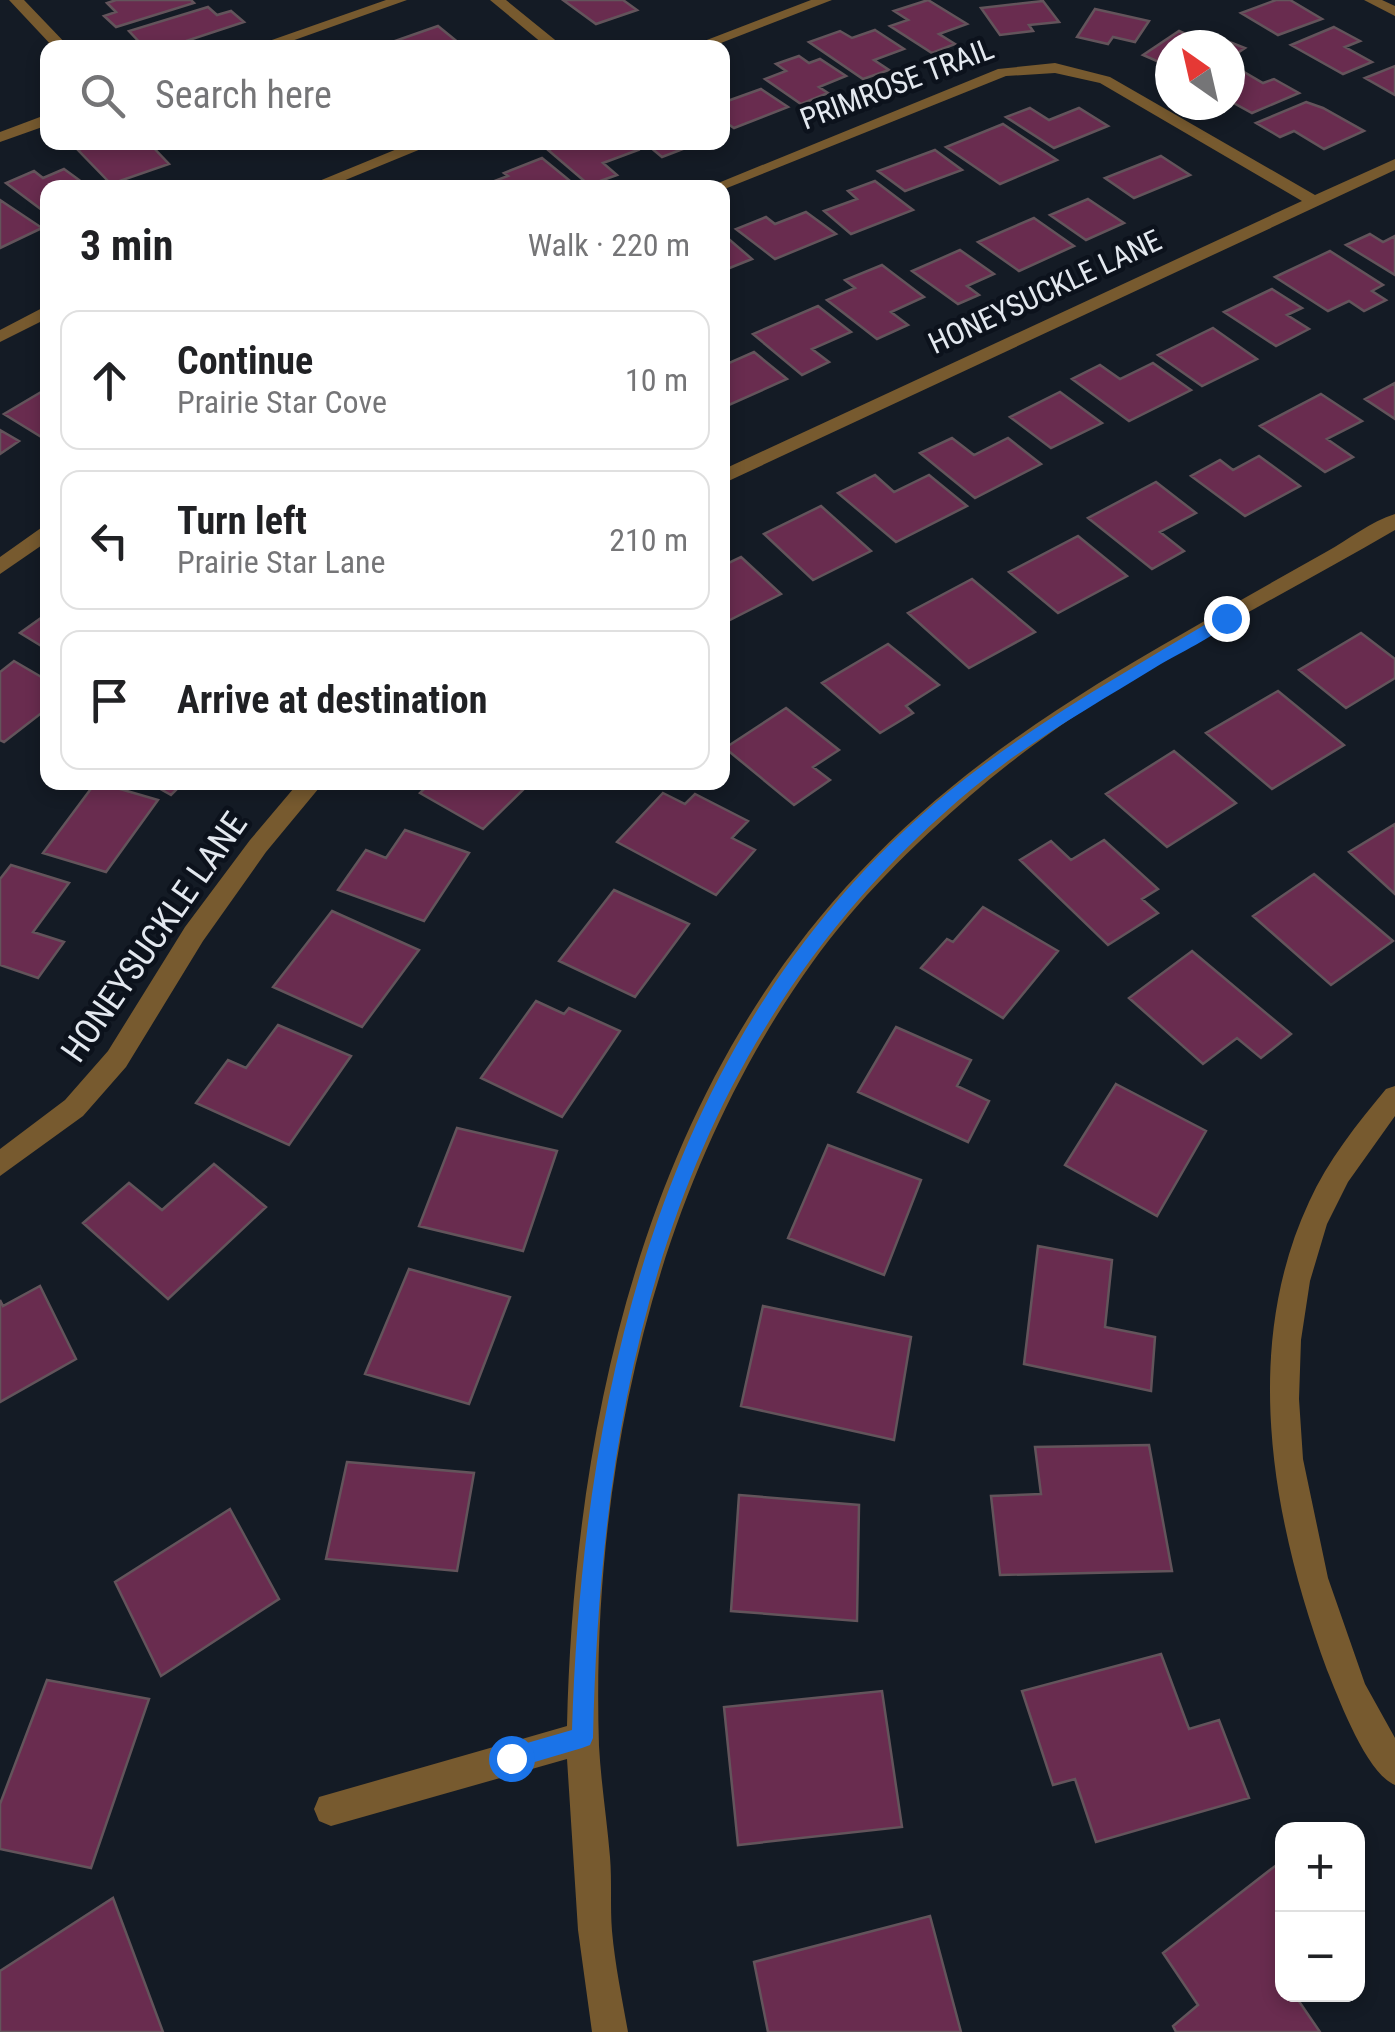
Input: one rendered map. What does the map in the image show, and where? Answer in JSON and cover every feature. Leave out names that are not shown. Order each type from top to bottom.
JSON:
[{"type":"street","points":[[16,0],[55,40]]},
{"type":"street","points":[[280,40],[400,0]]},
{"type":"street","points":[[497,0],[548,40]]},
{"type":"street","points":[[715,40],[825,0]]},
{"type":"street","points":[[1371,0],[1395,12]]},
{"type":"street","name":"PRIMROSE TRAIL","points":[[730,182],[1003,72],[1054,68],[1106,80],[1313,201]]},
{"type":"street","points":[[0,137],[40,122]]},
{"type":"street","points":[[331,180],[409,150]]},
{"type":"street","name":"HONEYSUCKLE LANE","points":[[730,474],[1395,164]]},
{"type":"street","points":[[0,337],[40,314]]},
{"type":"street","points":[[610,2032],[595,1931],[582,1738],[586,1612],[605,1454],[635,1313],[676,1189],[719,1095],[784,982],[849,898],[969,783],[1124,677],[1395,521]]},
{"type":"street","points":[[0,568],[40,536]]},
{"type":"street","name":"HONEYSUCKLE LANE","points":[[0,1164],[74,1108],[117,1059],[194,934],[258,846],[307,790]]},
{"type":"street","points":[[1395,1097],[1361,1139],[1313,1224],[1293,1291],[1284,1365],[1293,1492],[1314,1590],[1352,1694],[1395,1769]]},
{"type":"street","points":[[331,1809],[582,1738]]},
{"type":"building","points":[[563,0],[623,0],[637,10],[596,24]]},
{"type":"building","points":[[928,0],[967,24],[939,34],[955,44],[932,53],[890,26],[908,20],[894,11]]},
{"type":"building","points":[[1276,0],[1290,0],[1322,19],[1278,35],[1241,13]]},
{"type":"building","points":[[1043,1],[1059,22],[1029,25],[1033,31],[1000,35],[981,8]]},
{"type":"building","points":[[107,3],[194,3],[116,27],[104,16],[116,12]]},
{"type":"building","points":[[208,7],[217,15],[231,11],[244,22],[189,40],[137,40],[129,31]]},
{"type":"building","points":[[1095,9],[1149,21],[1135,42],[1113,37],[1108,44],[1077,37]]},
{"type":"building","points":[[438,26],[455,40],[398,40]]},
{"type":"building","points":[[1334,27],[1360,41],[1345,47],[1372,62],[1343,74],[1291,45]]},
{"type":"building","points":[[875,30],[904,49],[874,60],[889,70],[863,79],[809,42],[840,31],[852,38]]},
{"type":"building","points":[[1155,47],[1155,60],[1143,55]]},
{"type":"building","points":[[799,56],[809,63],[820,59],[846,76],[819,87],[828,93],[801,104],[765,79],[786,71],[776,64]]},
{"type":"building","points":[[1395,66],[1395,95],[1365,78]]},
{"type":"building","points":[[1245,72],[1263,83],[1274,79],[1299,93],[1252,113],[1245,109]]},
{"type":"building","points":[[761,89],[788,107],[734,128],[730,125],[730,100]]},
{"type":"building","points":[[1306,102],[1364,131],[1324,149],[1294,131],[1280,137],[1256,123]]},
{"type":"building","points":[[1030,108],[1049,120],[1079,108],[1108,126],[1054,148],[1006,117]]},
{"type":"building","points":[[1003,124],[1057,160],[1000,184],[946,147]]},
{"type":"building","points":[[78,150],[156,150],[169,164],[123,180],[107,180]]},
{"type":"building","points":[[548,150],[638,150],[603,163],[617,175],[583,180]]},
{"type":"building","points":[[654,150],[680,150],[662,157]]},
{"type":"building","points":[[935,150],[962,170],[905,191],[878,171]]},
{"type":"building","points":[[1161,156],[1190,175],[1134,198],[1105,178]]},
{"type":"building","points":[[542,158],[569,180],[497,180],[508,176],[504,173]]},
{"type":"building","points":[[64,169],[79,180],[40,180],[40,208],[6,183],[34,171],[43,178]]},
{"type":"building","points":[[875,181],[913,210],[851,234],[824,211],[857,199],[848,191]]},
{"type":"building","points":[[1088,199],[1124,223],[1086,240],[1050,215]]},
{"type":"building","points":[[0,200],[40,229],[0,248]]},
{"type":"building","points":[[806,212],[836,234],[775,259],[736,229],[766,217],[775,224]]},
{"type":"building","points":[[1034,218],[1074,246],[1019,271],[978,242]]},
{"type":"building","points":[[1370,234],[1383,242],[1395,236],[1395,275],[1346,245]]},
{"type":"building","points":[[730,240],[752,259],[730,268]]},
{"type":"building","points":[[960,250],[994,274],[967,286],[979,295],[958,304],[912,271]]},
{"type":"building","points":[[1330,251],[1383,285],[1372,291],[1386,300],[1364,311],[1349,301],[1328,311],[1275,277]]},
{"type":"building","points":[[882,265],[924,297],[891,312],[908,325],[877,339],[827,300],[855,288],[845,280]]},
{"type":"building","points":[[1272,289],[1302,308],[1287,315],[1309,329],[1276,346],[1224,312]]},
{"type":"building","points":[[818,306],[851,332],[812,349],[829,362],[802,375],[753,334]]},
{"type":"building","points":[[1213,328],[1257,359],[1202,386],[1158,355]]},
{"type":"building","points":[[754,352],[787,379],[730,404],[730,362]]},
{"type":"building","points":[[1153,363],[1191,390],[1129,421],[1072,379],[1100,365],[1120,379]]},
{"type":"building","points":[[1395,383],[1395,419],[1365,399]]},
{"type":"building","points":[[1060,392],[1102,423],[1051,448],[1010,417]]},
{"type":"building","points":[[40,393],[40,436],[4,414]]},
{"type":"building","points":[[1321,394],[1362,421],[1327,439],[1353,457],[1325,472],[1260,426]]},
{"type":"building","points":[[0,430],[19,441],[0,454]]},
{"type":"building","points":[[952,438],[974,455],[1008,438],[1041,464],[975,498],[920,453]]},
{"type":"building","points":[[1259,456],[1300,486],[1245,516],[1191,476],[1220,460],[1233,470]]},
{"type":"building","points":[[875,475],[894,492],[929,475],[967,506],[896,542],[838,493]]},
{"type":"building","points":[[1156,482],[1196,513],[1160,532],[1184,551],[1152,569],[1088,518]]},
{"type":"building","points":[[821,506],[871,551],[813,580],[764,534]]},
{"type":"building","points":[[1078,536],[1127,576],[1058,613],[1009,572]]},
{"type":"building","points":[[741,557],[781,594],[730,620],[730,562]]},
{"type":"building","points":[[972,579],[1035,632],[969,668],[908,613]]},
{"type":"building","points":[[40,619],[40,645],[20,633]]},
{"type":"building","points":[[1361,633],[1395,659],[1395,678],[1346,708],[1299,670]]},
{"type":"building","points":[[888,644],[939,685],[906,706],[913,713],[880,733],[822,683]]},
{"type":"building","points":[[14,661],[40,676],[40,714],[4,742],[0,740],[0,672]]},
{"type":"building","points":[[1278,691],[1344,745],[1272,789],[1206,733]]},
{"type":"building","points":[[786,708],[839,750],[813,767],[830,780],[794,805],[730,752],[730,745]]},
{"type":"building","points":[[1174,751],[1236,803],[1167,847],[1106,794]]},
{"type":"building","points":[[90,790],[124,790],[158,800],[106,872],[43,853]]},
{"type":"building","points":[[423,790],[523,790],[483,829],[420,793]]},
{"type":"building","points":[[663,793],[685,804],[695,794],[748,821],[732,838],[755,850],[716,895],[617,842]]},
{"type":"building","points":[[1395,824],[1395,894],[1349,852]]},
{"type":"building","points":[[405,830],[469,853],[424,921],[338,890],[366,850],[386,858]]},
{"type":"building","points":[[1104,840],[1158,889],[1142,899],[1158,913],[1108,945],[1020,860],[1051,841],[1071,860]]},
{"type":"building","points":[[11,865],[69,883],[33,932],[64,942],[38,978],[0,965],[0,879]]},
{"type":"building","points":[[1314,874],[1393,941],[1331,985],[1253,916]]},
{"type":"building","points":[[614,890],[689,924],[635,997],[559,961]]},
{"type":"building","points":[[983,907],[1058,951],[1003,1018],[921,968],[947,939],[953,942]]},
{"type":"building","points":[[332,911],[419,950],[362,1027],[273,987]]},
{"type":"building","points":[[1192,951],[1291,1034],[1261,1058],[1237,1038],[1203,1064],[1129,998]]},
{"type":"building","points":[[536,1001],[564,1014],[569,1008],[620,1031],[562,1117],[481,1078]]},
{"type":"building","points":[[278,1025],[351,1056],[289,1145],[196,1103],[228,1060],[246,1068]]},
{"type":"building","points":[[896,1027],[971,1060],[957,1086],[989,1101],[968,1142],[858,1092]]},
{"type":"building","points":[[1116,1084],[1206,1131],[1157,1216],[1065,1165]]},
{"type":"building","points":[[457,1128],[557,1151],[523,1251],[419,1226]]},
{"type":"building","points":[[828,1145],[921,1180],[884,1275],[788,1238]]},
{"type":"building","points":[[214,1164],[266,1207],[168,1299],[83,1223],[129,1183],[162,1210]]},
{"type":"building","points":[[1038,1246],[1112,1260],[1105,1327],[1155,1337],[1151,1391],[1024,1364]]},
{"type":"building","points":[[409,1269],[510,1297],[469,1404],[365,1374]]},
{"type":"building","points":[[40,1286],[76,1359],[0,1402],[0,1300],[3,1306]]},
{"type":"building","points":[[763,1306],[911,1337],[894,1440],[741,1406]]},
{"type":"building","points":[[1149,1445],[1172,1571],[1000,1575],[991,1496],[1041,1494],[1035,1447]]},
{"type":"building","points":[[347,1462],[474,1473],[457,1571],[326,1559]]},
{"type":"building","points":[[739,1495],[859,1505],[857,1621],[731,1611]]},
{"type":"building","points":[[230,1509],[279,1599],[161,1676],[115,1582]]},
{"type":"building","points":[[1161,1654],[1189,1729],[1219,1720],[1249,1798],[1096,1842],[1075,1779],[1053,1785],[1022,1691]]},
{"type":"building","points":[[47,1680],[149,1699],[91,1868],[0,1849],[0,1804]]},
{"type":"building","points":[[882,1691],[902,1827],[738,1845],[724,1707]]},
{"type":"building","points":[[1275,1866],[1275,2002],[1299,2002],[1320,2032],[1176,2032],[1173,2026],[1198,2005],[1163,1953]]},
{"type":"building","points":[[113,1898],[163,2032],[0,2032],[0,1971]]},
{"type":"building","points":[[930,1916],[961,2032],[768,2032],[754,1962]]},
{"type":"route","points":[[511,1758],[582,1738],[586,1612],[605,1454],[635,1313],[676,1189],[726,1079],[784,982],[849,898],[969,783],[1046,727],[1226,618]]}]
